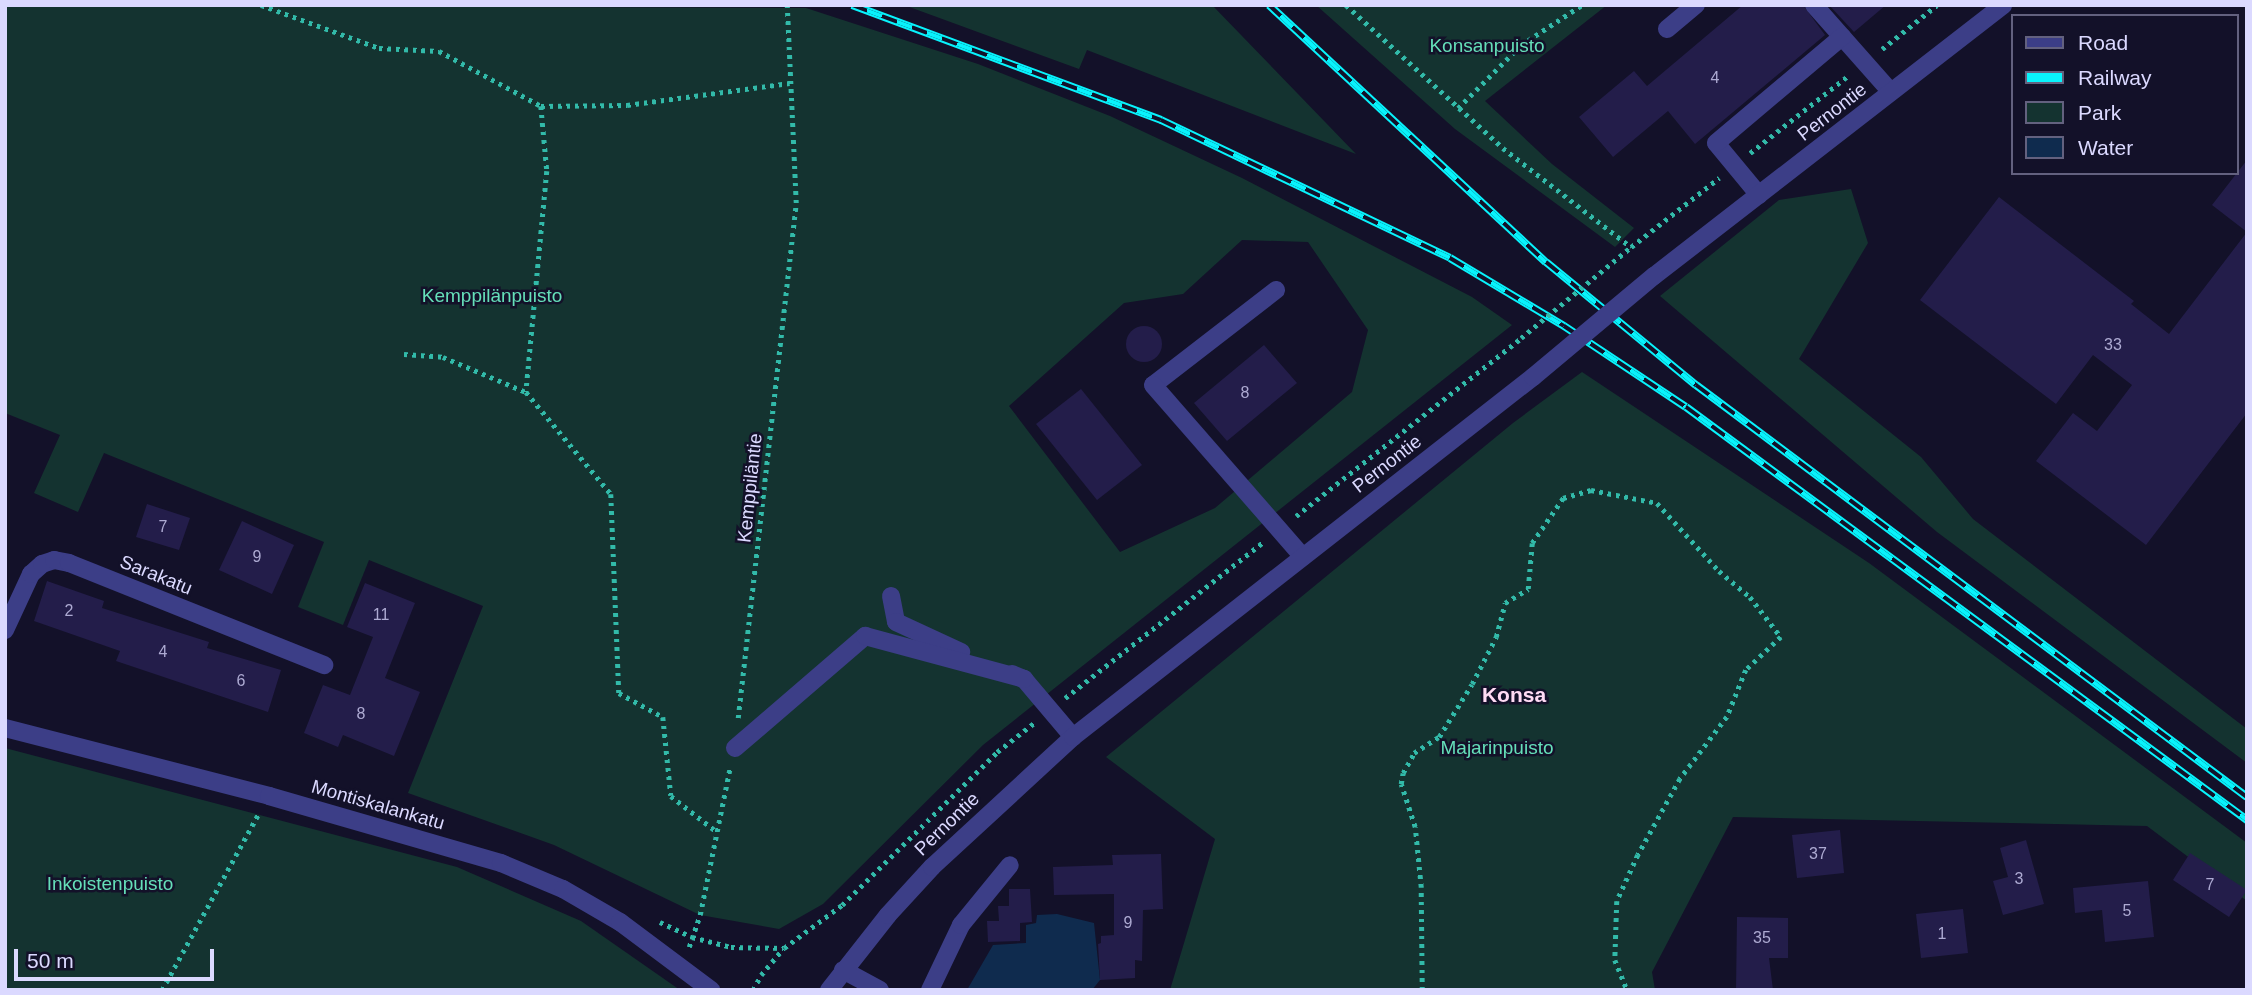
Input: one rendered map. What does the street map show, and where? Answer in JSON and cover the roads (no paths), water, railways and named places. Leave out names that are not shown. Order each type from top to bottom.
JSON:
[{"type":"street","points":[[1667,29],[1696,5]]},
{"type":"street","points":[[1814,5],[1891,92]]},
{"type":"street","name":"Pernontie","points":[[829,990],[843,970],[932,867],[1073,737],[1533,377],[1654,276],[2003,5]]},
{"type":"street","points":[[1759,195],[1716,143],[1842,37]]},
{"type":"street","points":[[1276,290],[1153,384],[1303,556]]},
{"type":"street","name":"Sarakatu","points":[[5,630],[31,574],[41,564],[54,560],[69,563],[324,666]]},
{"type":"street","points":[[891,596],[896,622],[1024,679],[1073,737]]},
{"type":"street","points":[[735,748],[865,636],[1024,679]]},
{"type":"street","name":"Montiskalankatu","points":[[5,728],[269,796],[501,863],[563,890],[597,909],[711,990]]},
{"type":"street","points":[[930,990],[961,925],[1010,866]]},
{"type":"street","points":[[843,970],[880,990]]},
{"type":"water","points":[[1057,914],[1094,923],[1100,980],[1092,990],[967,990],[993,945],[1026,943],[1026,925],[1036,923],[1037,915]]},
{"type":"railway","points":[[852,5],[1161,120],[1450,258],[1564,326],[1686,407],[2247,820]]},
{"type":"railway","points":[[1269,5],[1546,262],[1696,385],[2247,797]]},
{"type":"district","name":"Konsa","points":[[1514,695]]},
{"type":"park label","name":"Konsanpuisto","points":[[1487,46]]},
{"type":"park label","name":"Kemppilänpuisto","points":[[492,296]]},
{"type":"park label","name":"Majarinpuisto","points":[[1497,748]]},
{"type":"park label","name":"Inkoistenpuisto","points":[[110,884]]}]
